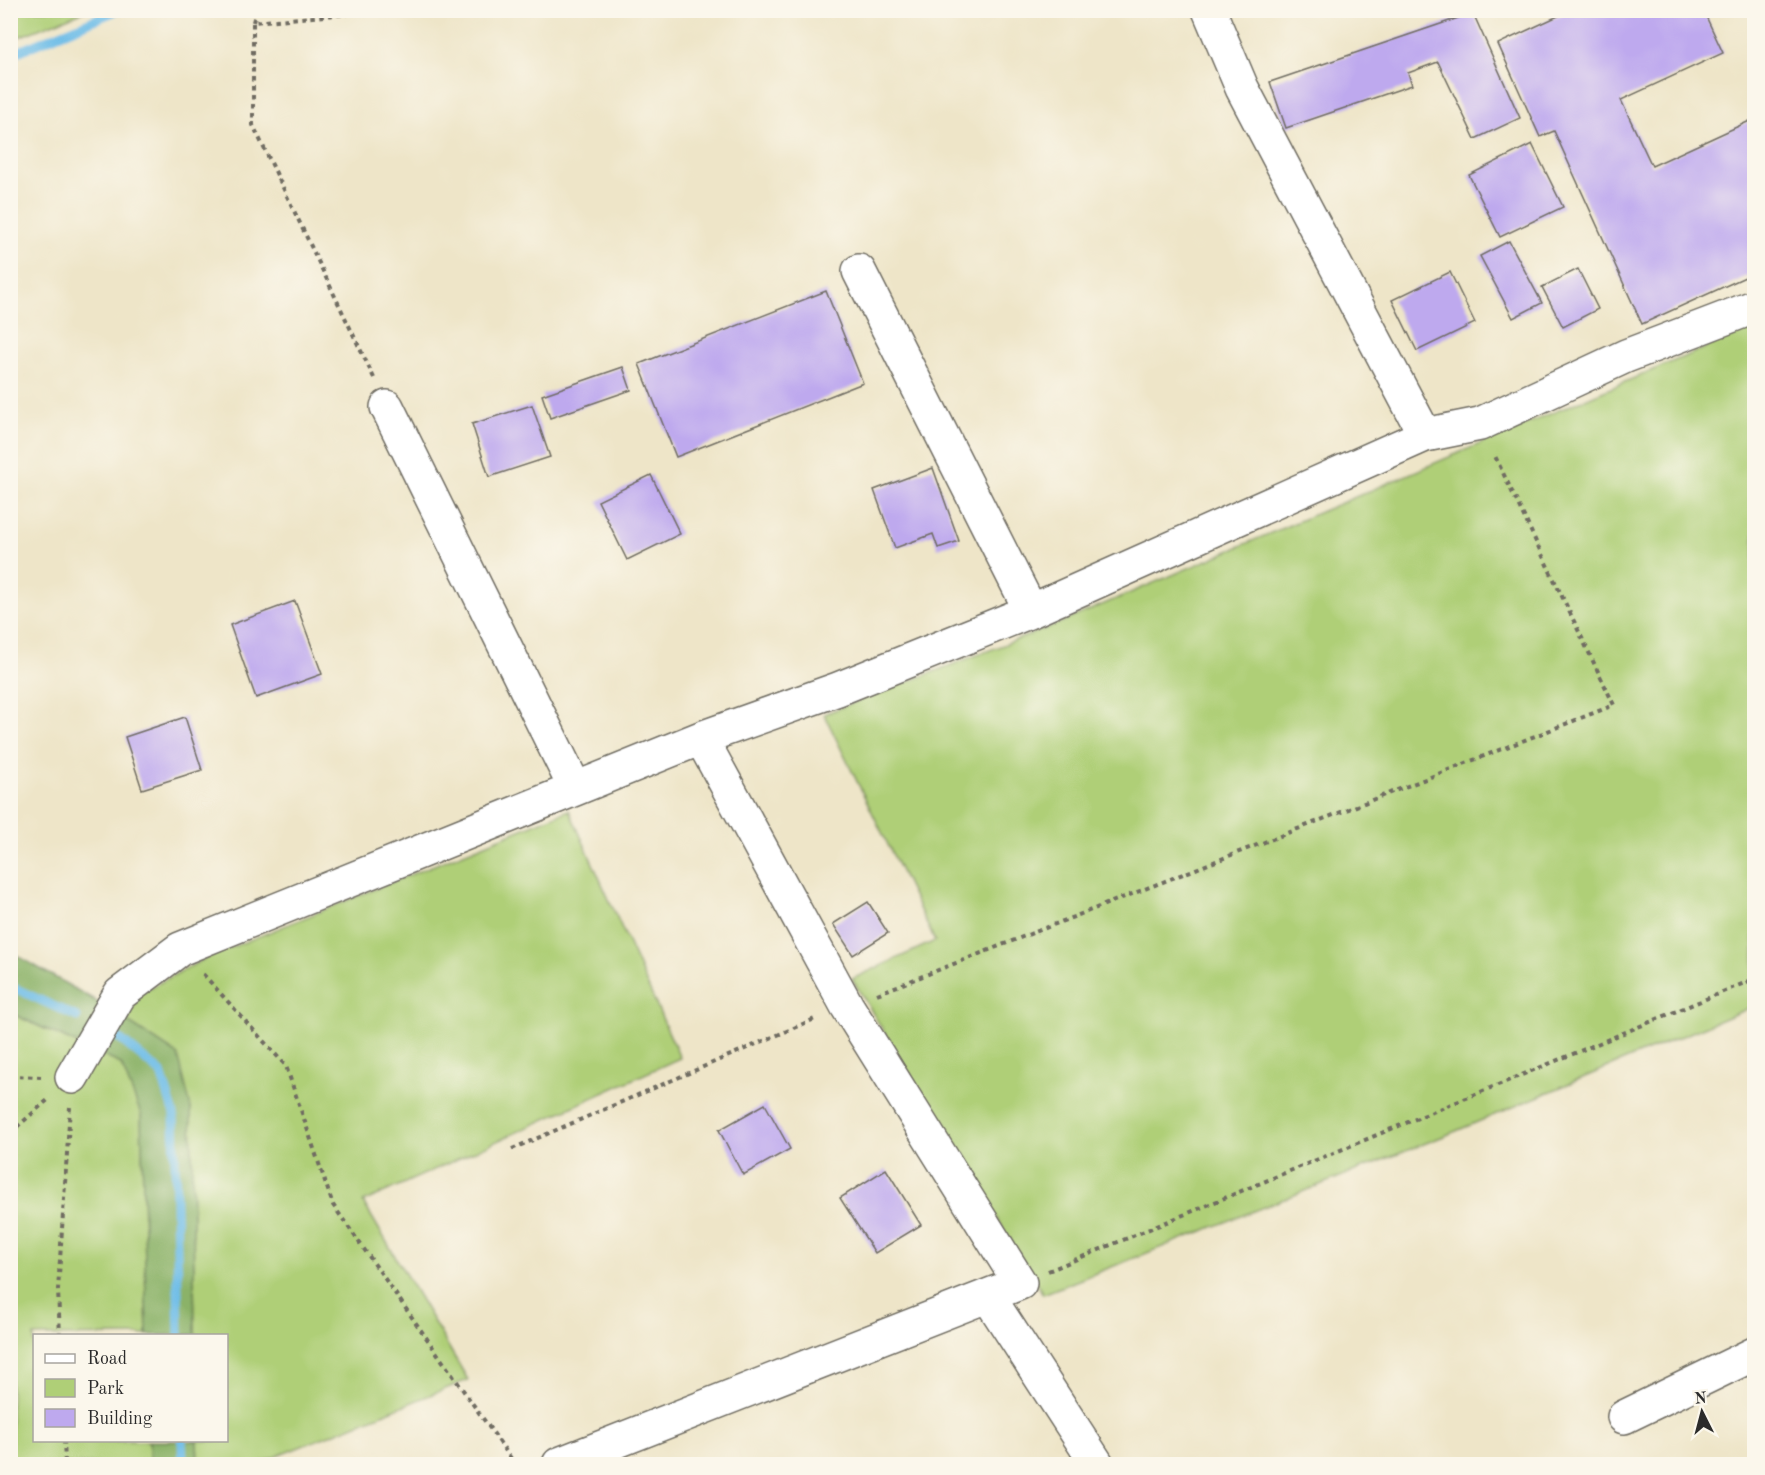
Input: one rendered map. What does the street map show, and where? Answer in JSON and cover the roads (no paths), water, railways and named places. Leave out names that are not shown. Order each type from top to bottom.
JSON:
[{"type":"street","points":[[1209,10],[1242,88],[1425,435]]},
{"type":"street","points":[[859,271],[1031,611]]},
{"type":"street","points":[[72,1077],[120,994],[180,949],[575,788],[701,738],[838,689],[1031,611],[1425,435],[1480,424],[1626,356],[1755,307]]},
{"type":"street","points":[[387,406],[575,788]]},
{"type":"street","points":[[559,1464],[1020,1283],[847,1006],[701,738]]},
{"type":"street","points":[[988,1296],[1096,1464]]},
{"type":"street","points":[[1624,1417],[1755,1354]]},
{"type":"waterway","points":[[10,55],[118,10]]},
{"type":"waterway","points":[[10,986],[77,1017]]},
{"type":"waterway","points":[[114,1034],[161,1073],[174,1114],[179,1334]]},
{"type":"waterway","points":[[182,1442],[183,1464]]}]
